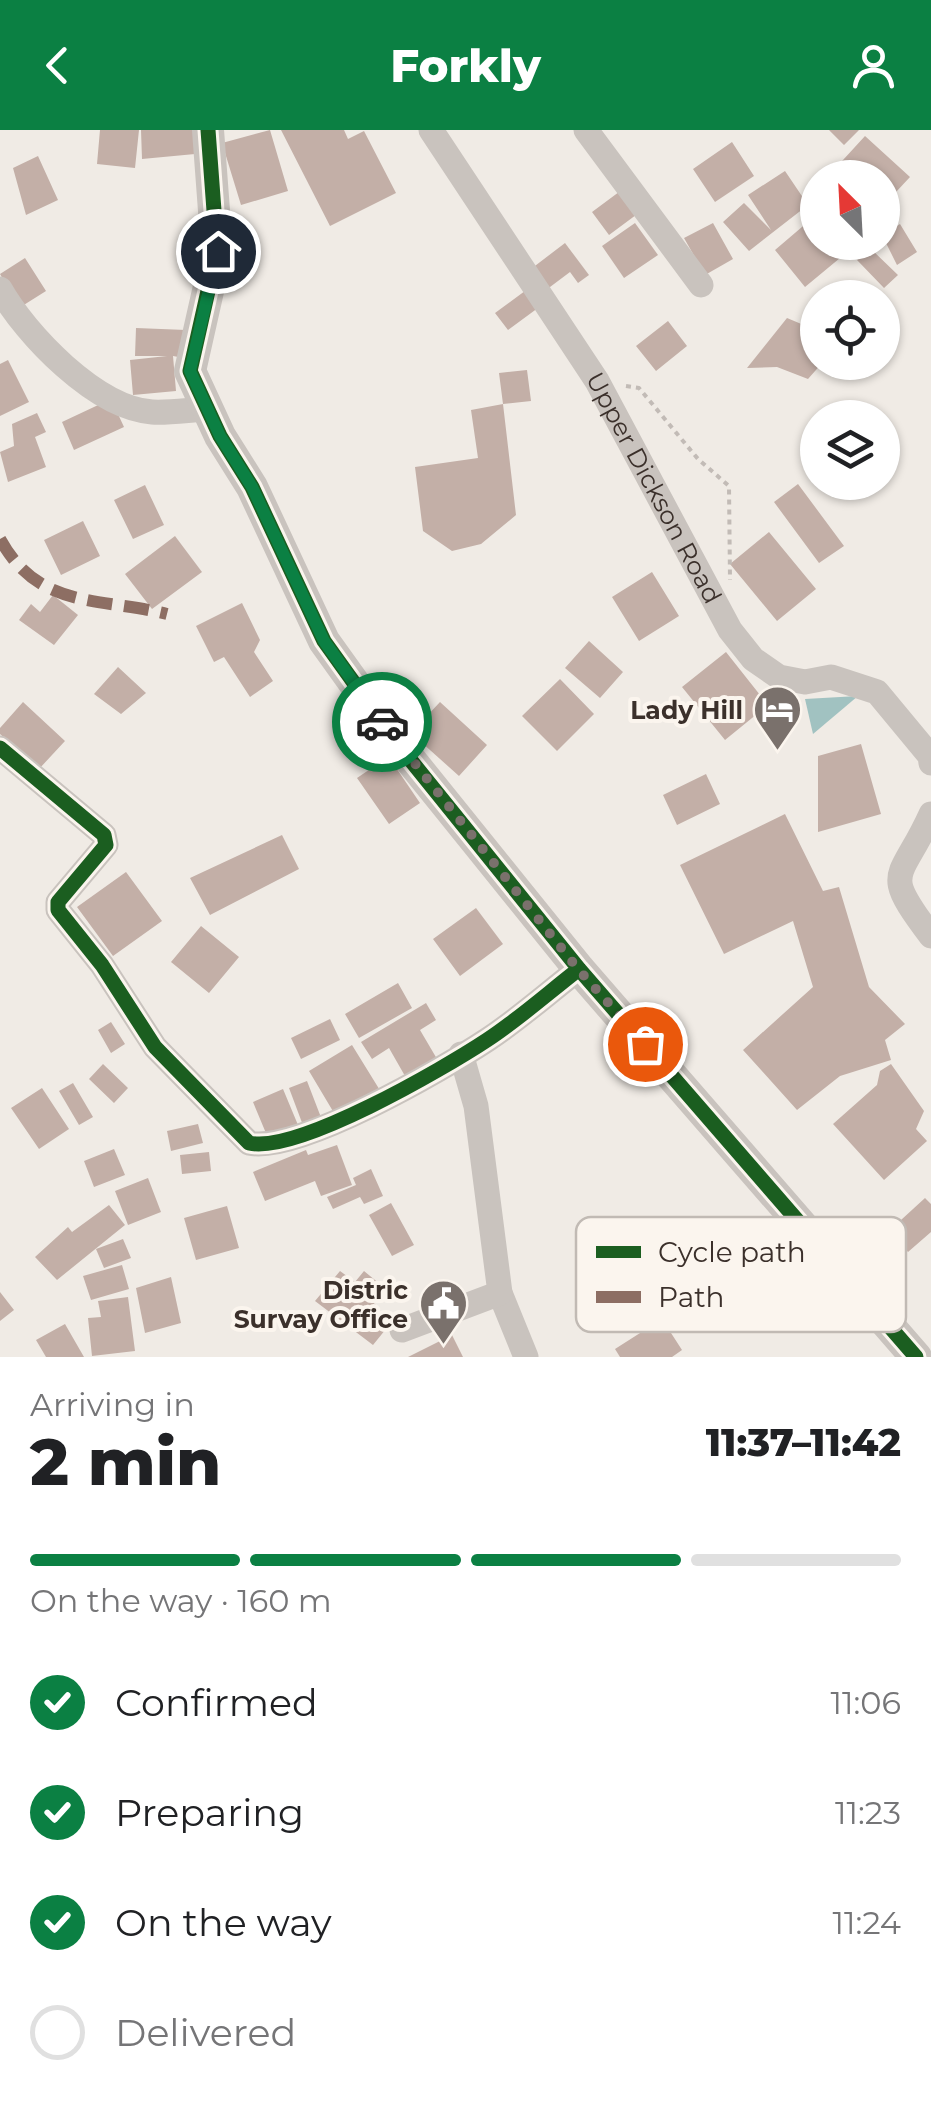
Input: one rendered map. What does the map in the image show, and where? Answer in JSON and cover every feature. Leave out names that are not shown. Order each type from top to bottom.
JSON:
[{"type":"street","points":[[208,130],[218,251],[190,371],[206,409],[252,487],[324,641],[400,747],[578,969],[794,1217]]},
{"type":"street","name":"Upper Dickson Road","points":[[431,130],[597,381],[730,630],[753,660],[779,677],[805,682],[831,677],[877,692],[930,756],[931,763]]},
{"type":"street","points":[[586,130],[701,286]]},
{"type":"street","points":[[0,289],[17,319],[88,385],[148,412],[206,409]]},
{"type":"street","points":[[0,748],[104,836],[106,845],[58,902],[58,910],[102,965],[155,1046],[240,1138],[262,1146],[330,1124],[396,1093],[486,1041],[578,969]]},
{"type":"street","points":[[931,814],[898,872],[899,894],[931,936]]},
{"type":"street","points":[[461,1054],[476,1106],[500,1292],[526,1357]]},
{"type":"street","points":[[402,1330],[500,1292]]},
{"type":"street","points":[[894,1332],[916,1357]]},
{"type":"path","points":[[597,381],[639,388],[698,459],[729,486],[733,528],[730,630]]},
{"type":"water","points":[[858,696],[813,734],[805,699]]},
{"type":"building","points":[[100,130],[139,130],[135,168],[97,164]]},
{"type":"building","points":[[141,130],[193,130],[195,154],[142,159]]},
{"type":"building","points":[[270,130],[288,191],[241,205],[222,143]]},
{"type":"building","points":[[281,130],[344,130],[348,139],[364,131],[396,193],[330,226]]},
{"type":"building","points":[[829,130],[859,130],[844,145]]},
{"type":"building","points":[[865,136],[891,160],[843,160]]},
{"type":"building","points":[[732,142],[754,176],[715,202],[693,169]]},
{"type":"building","points":[[38,156],[58,200],[26,215],[13,168]]},
{"type":"building","points":[[900,168],[910,177],[900,188]]},
{"type":"building","points":[[785,171],[800,193],[800,211],[749,251],[723,222],[744,203],[771,230],[748,195]]},
{"type":"building","points":[[623,189],[640,212],[609,235],[592,212]]},
{"type":"building","points":[[635,223],[658,255],[624,278],[602,246]]},
{"type":"building","points":[[713,223],[733,259],[705,275],[684,238]]},
{"type":"building","points":[[900,224],[917,252],[897,265],[894,260],[900,260]]},
{"type":"building","points":[[800,229],[800,260],[838,260],[813,280],[800,281],[775,250]]},
{"type":"building","points":[[565,243],[589,275],[578,283],[570,272],[542,293],[527,272]]},
{"type":"building","points":[[25,258],[46,291],[19,308],[0,274]]},
{"type":"building","points":[[857,260],[882,260],[898,275],[893,280],[876,280]]},
{"type":"building","points":[[529,288],[542,305],[508,330],[495,313]]},
{"type":"building","points":[[787,318],[800,323],[800,376],[777,367],[747,368]]},
{"type":"building","points":[[668,321],[687,346],[656,371],[636,346]]},
{"type":"building","points":[[136,328],[186,330],[184,358],[173,356],[176,391],[133,395],[130,360],[167,356],[135,356]]},
{"type":"building","points":[[8,360],[29,402],[0,416],[0,364]]},
{"type":"building","points":[[527,370],[531,401],[503,404],[499,373]]},
{"type":"building","points":[[111,399],[124,427],[74,450],[62,422]]},
{"type":"building","points":[[503,404],[516,515],[481,544],[452,551],[423,531],[415,467],[478,458],[471,410]]},
{"type":"building","points":[[37,413],[46,432],[35,437],[46,467],[8,482],[0,452],[14,446],[12,424]]},
{"type":"building","points":[[798,484],[800,500],[810,500],[844,546],[819,563],[774,502]]},
{"type":"building","points":[[145,485],[164,525],[133,539],[114,500]]},
{"type":"building","points":[[83,521],[100,556],[61,575],[44,540]]},
{"type":"building","points":[[769,532],[816,589],[777,621],[730,564]]},
{"type":"building","points":[[175,536],[202,572],[152,609],[125,574]]},
{"type":"building","points":[[652,572],[679,616],[639,641],[612,597]]},
{"type":"building","points":[[53,595],[78,615],[54,645],[19,620],[31,604],[40,612]]},
{"type":"building","points":[[242,603],[260,640],[254,652],[273,681],[250,697],[224,657],[214,662],[196,626]]},
{"type":"building","points":[[589,641],[623,672],[600,698],[565,668]]},
{"type":"building","points":[[726,652],[768,705],[725,740],[682,687]]},
{"type":"building","points":[[118,667],[146,693],[121,714],[94,694]]},
{"type":"building","points":[[560,679],[594,714],[557,751],[522,716]]},
{"type":"building","points":[[23,702],[65,741],[39,769],[0,734],[0,728]]},
{"type":"building","points":[[440,702],[487,745],[459,776],[411,733]]},
{"type":"building","points":[[861,744],[881,814],[818,832],[818,756]]},
{"type":"building","points":[[386,753],[420,803],[389,824],[357,778],[385,759]]},
{"type":"building","points":[[706,774],[720,804],[677,825],[663,795]]},
{"type":"building","points":[[785,814],[823,891],[839,887],[869,987],[905,1024],[885,1040],[891,1060],[840,1076],[797,1110],[743,1050],[813,987],[793,921],[724,954],[680,865]]},
{"type":"building","points":[[282,835],[299,869],[210,915],[190,878]]},
{"type":"building","points":[[126,872],[162,921],[113,956],[77,907]]},
{"type":"building","points":[[476,908],[503,944],[460,976],[433,939]]},
{"type":"building","points":[[201,926],[239,957],[209,993],[171,962]]},
{"type":"building","points":[[398,983],[412,1008],[359,1038],[345,1014]]},
{"type":"building","points":[[426,1003],[436,1020],[420,1030],[440,1064],[409,1083],[389,1048],[372,1059],[361,1042]]},
{"type":"building","points":[[330,1019],[340,1040],[301,1059],[291,1038]]},
{"type":"building","points":[[111,1022],[125,1044],[111,1053],[98,1030]]},
{"type":"building","points":[[352,1045],[381,1092],[337,1118],[309,1071]]},
{"type":"building","points":[[103,1064],[128,1088],[114,1103],[89,1079]]},
{"type":"building","points":[[891,1064],[924,1111],[916,1129],[927,1141],[884,1180],[833,1124],[877,1085],[880,1071]]},
{"type":"building","points":[[307,1081],[322,1120],[304,1128],[289,1088]]},
{"type":"building","points":[[73,1083],[93,1117],[79,1125],[59,1091]]},
{"type":"building","points":[[42,1088],[69,1129],[39,1149],[11,1108]]},
{"type":"building","points":[[283,1089],[298,1125],[268,1138],[253,1102]]},
{"type":"building","points":[[198,1124],[203,1143],[171,1151],[167,1131]]},
{"type":"building","points":[[337,1145],[352,1185],[321,1196],[315,1181],[265,1201],[253,1172],[306,1150],[308,1155]]},
{"type":"building","points":[[114,1149],[125,1175],[94,1187],[84,1161]]},
{"type":"building","points":[[209,1152],[211,1171],[182,1174],[180,1155]]},
{"type":"building","points":[[371,1169],[383,1196],[364,1204],[360,1197],[333,1209],[327,1197],[356,1185],[353,1178]]},
{"type":"building","points":[[148,1178],[161,1212],[128,1225],[115,1191]]},
{"type":"building","points":[[925,1198],[931,1204],[931,1232],[908,1252],[906,1250],[904,1217]]},
{"type":"building","points":[[391,1203],[414,1245],[392,1256],[369,1215]]},
{"type":"building","points":[[109,1205],[125,1225],[57,1280],[35,1257],[68,1227],[72,1232]]},
{"type":"building","points":[[227,1206],[239,1248],[196,1260],[184,1218]]},
{"type":"building","points":[[123,1239],[131,1258],[104,1268],[96,1249]]},
{"type":"building","points":[[122,1265],[129,1289],[91,1300],[83,1276]]},
{"type":"building","points":[[340,1271],[355,1282],[364,1271],[381,1285],[369,1299],[376,1305],[373,1309],[390,1324],[373,1345],[315,1301]]},
{"type":"building","points":[[171,1277],[181,1323],[145,1333],[136,1288]]},
{"type":"building","points":[[0,1292],[14,1310],[0,1321]]},
{"type":"building","points":[[128,1297],[135,1351],[92,1356],[88,1318],[101,1317],[98,1301]]},
{"type":"building","points":[[65,1324],[84,1357],[46,1357],[36,1340]]},
{"type":"building","points":[[642,1332],[670,1332],[682,1350],[672,1357],[620,1357],[615,1349]]},
{"type":"building","name":"Distric Survay Office","points":[[452,1335],[463,1357],[408,1357]]},
{"type":"marked path","points":[[0,539],[16,562],[52,589],[95,602],[167,614]]},
{"type":"cycle path","points":[[208,130],[217,251],[190,371],[220,436],[252,487],[324,641],[400,747],[579,969],[794,1217]]},
{"type":"cycle path","points":[[0,748],[104,835],[106,845],[58,902],[58,910],[102,965],[155,1047],[249,1143],[300,1136],[405,1088],[499,1032],[579,969]]},
{"type":"cycle path","points":[[894,1332],[916,1357]]},
{"type":"way so far","points":[[382,722],[578,969],[645,1044]]},
{"type":"place","name":"Lady Hill","points":[[778,752]]},
{"type":"place","name":"Distric Survay Office","points":[[443,1346]]},
{"type":"route","points":[[218,251],[190,371],[220,436],[252,487],[324,641],[382,722]]}]
